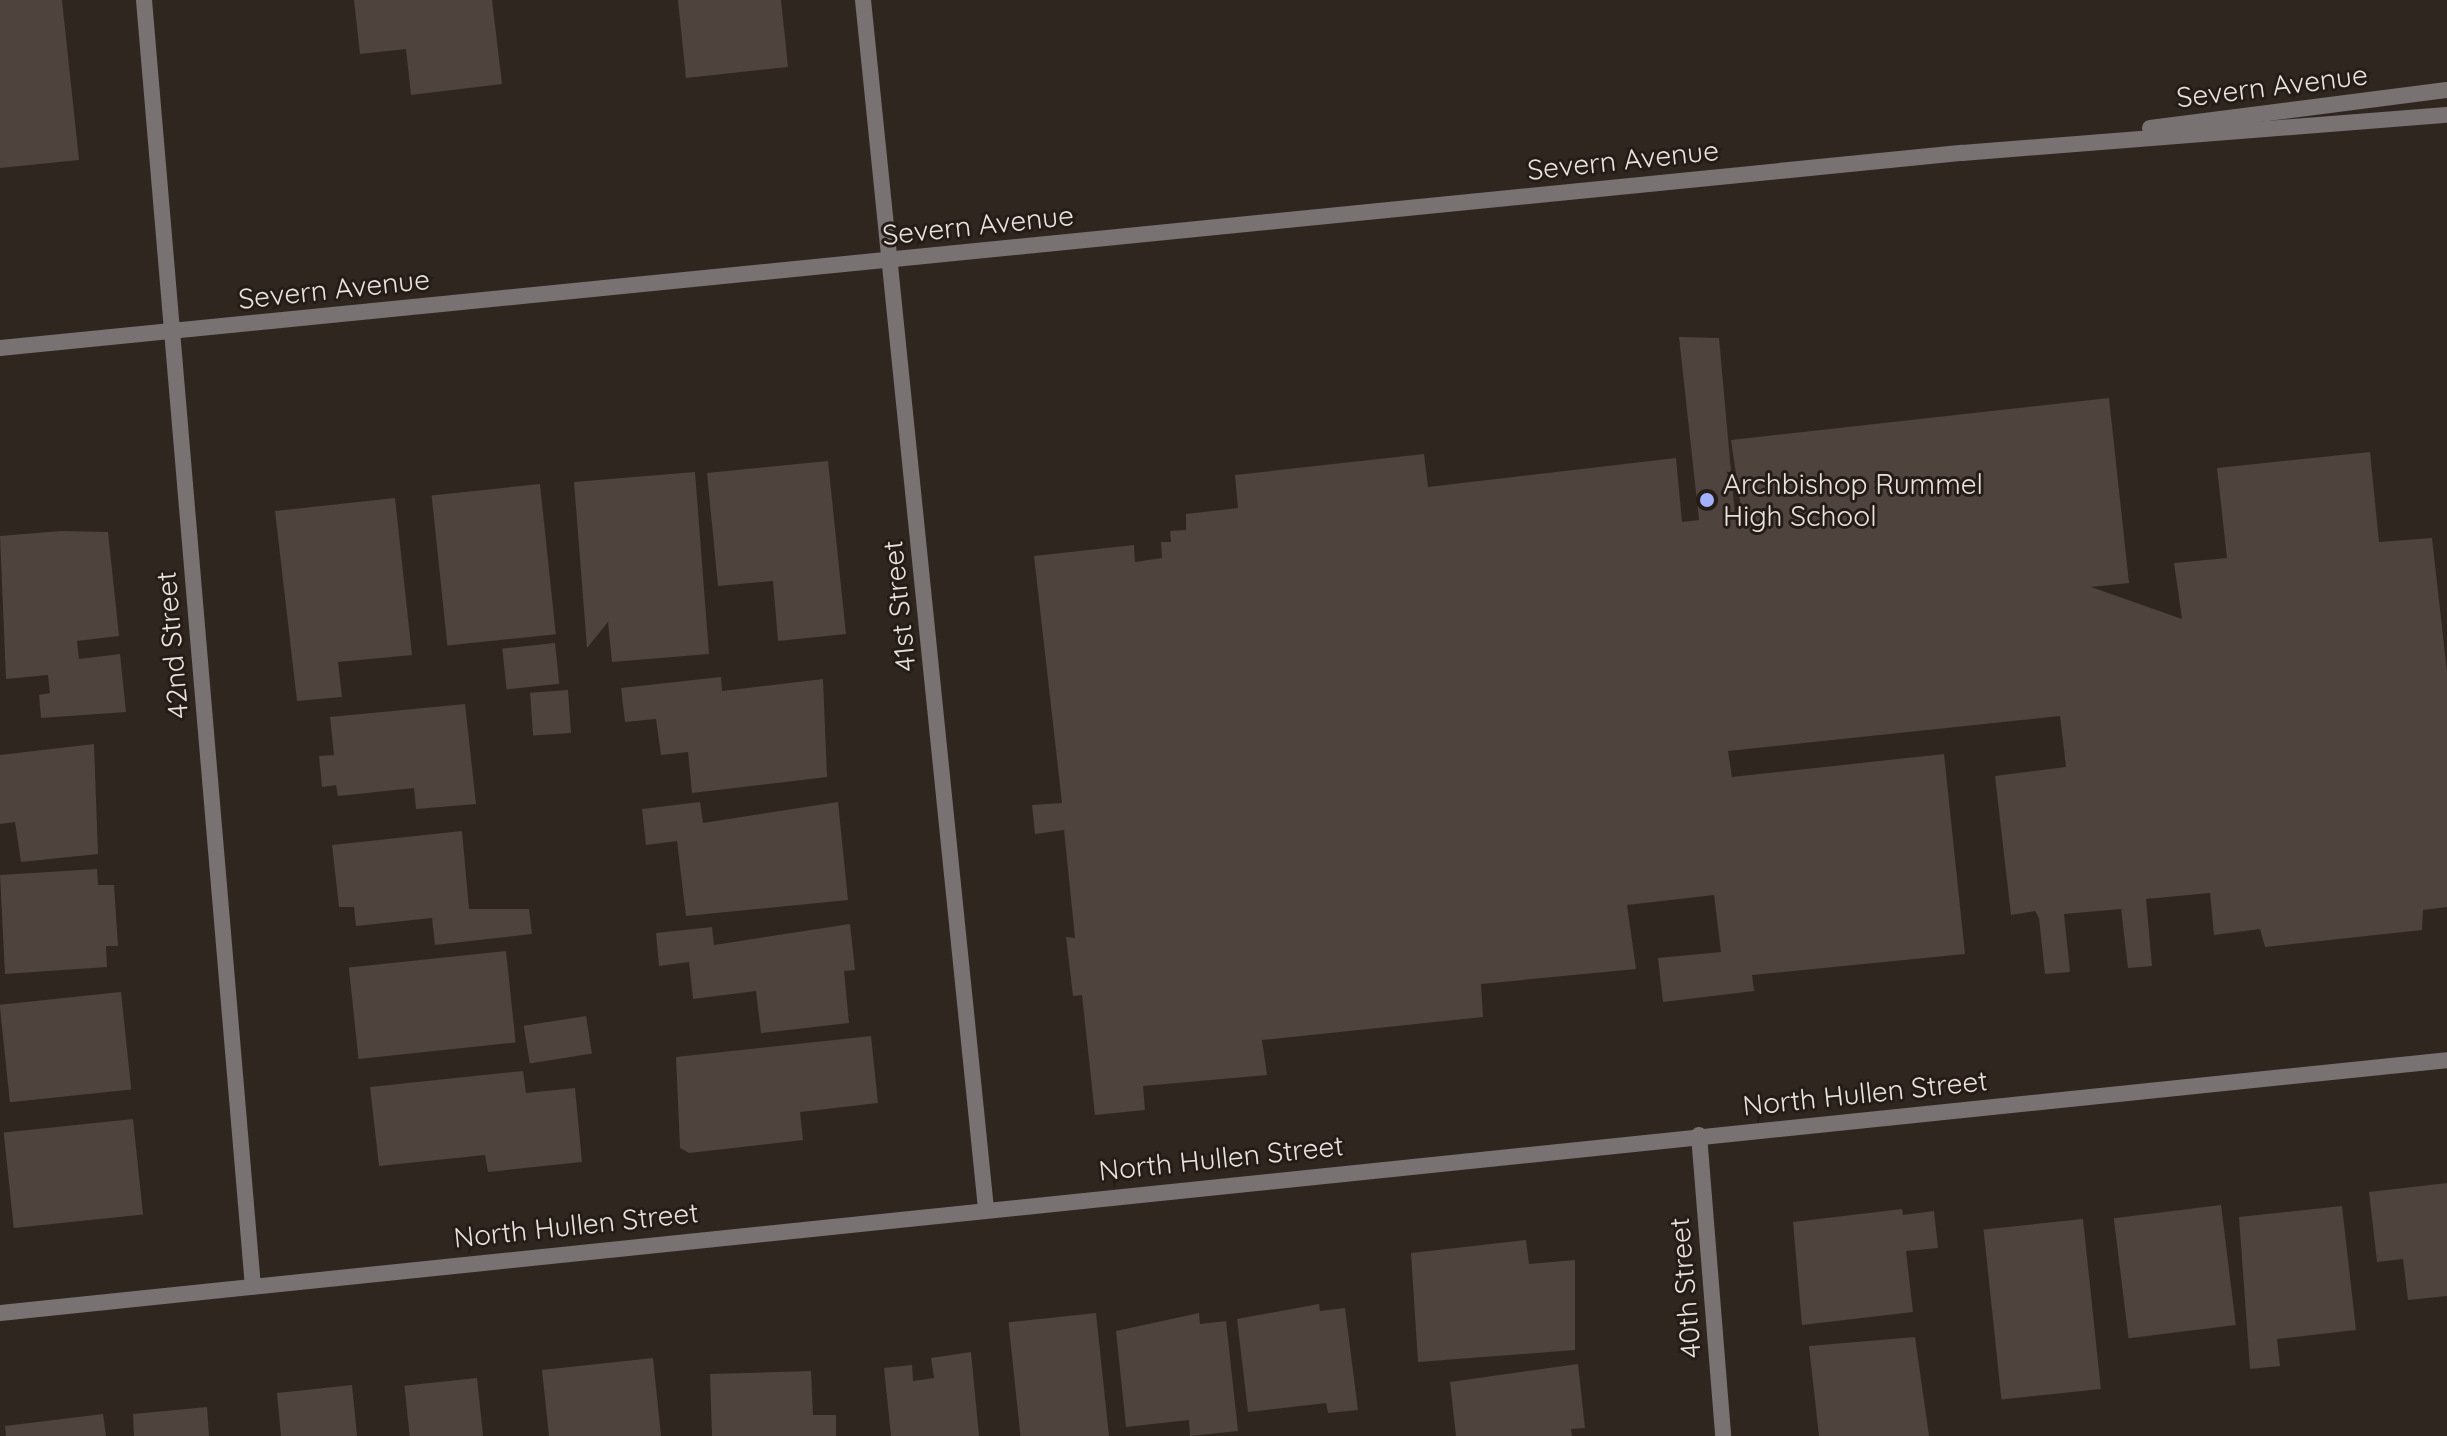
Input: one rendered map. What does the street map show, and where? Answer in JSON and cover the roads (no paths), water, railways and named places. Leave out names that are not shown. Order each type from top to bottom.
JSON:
[{"type":"street","name":"42nd Street","points":[[144,0],[253,1286]]},
{"type":"street","name":"41st Street","points":[[863,0],[986,1208]]},
{"type":"street","name":"Severn Avenue","points":[[1962,153],[2447,90]]},
{"type":"street","name":"Severn Avenue","points":[[0,348],[1962,153],[2447,115]]},
{"type":"street","name":"North Hullen Street","points":[[0,1313],[986,1208],[2447,1060]]},
{"type":"street","name":"40th Street","points":[[1699,1135],[1723,1436]]},
{"type":"place","name":"Archbishop Rummel High School","points":[[1707,500]]}]
